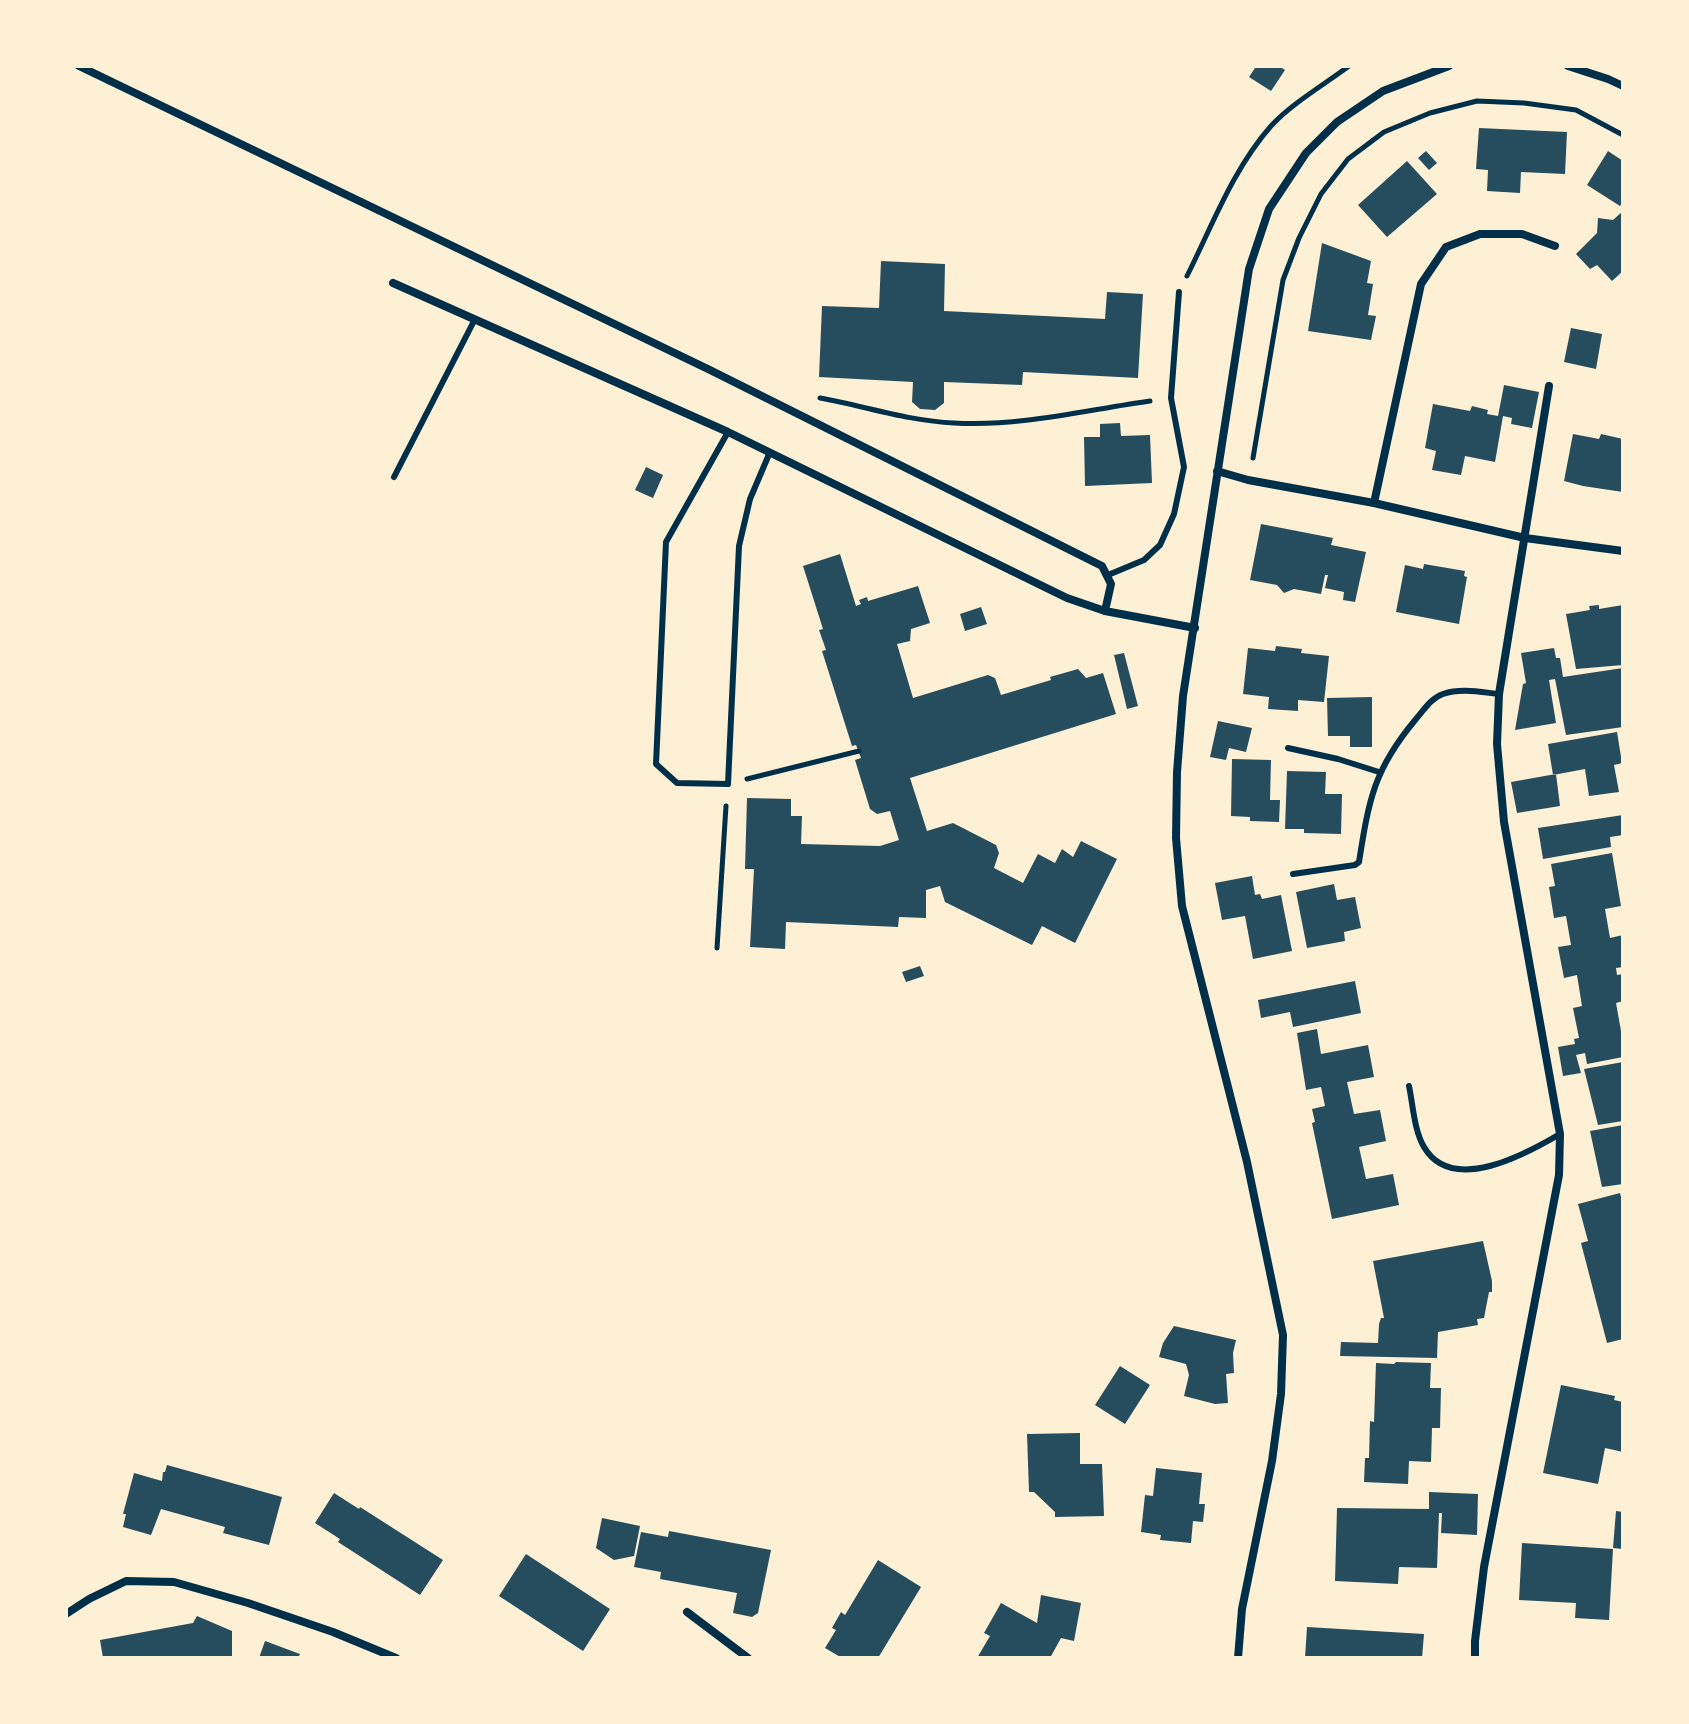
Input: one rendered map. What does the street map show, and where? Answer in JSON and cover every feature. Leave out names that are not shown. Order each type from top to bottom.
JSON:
[{"type":"street","points":[[79,66],[710,370],[1102,566],[1108,575],[1110,598],[1105,611]]},
{"type":"street","points":[[1238,1658],[1242,1609],[1272,1461],[1281,1394],[1283,1335],[1247,1162],[1182,906],[1176,838],[1183,696],[1249,269],[1269,209],[1306,153],[1337,122],[1383,91],[1449,66]]},
{"type":"street","points":[[1568,66],[1623,86]]},
{"type":"street","points":[[1374,503],[1421,284],[1446,247],[1480,234],[1522,234],[1555,246]]},
{"type":"street","points":[[393,283],[728,432],[1034,583],[1105,611],[1195,628]]},
{"type":"street","points":[[1475,1658],[1484,1567],[1559,1175],[1560,1134],[1504,822],[1497,744],[1499,694],[1549,386]]},
{"type":"street","points":[[1217,471],[1525,538],[1623,551]]},
{"type":"street","points":[[66,1614],[126,1581],[174,1582],[276,1612],[396,1658]]},
{"type":"street","points":[[687,1612],[748,1658]]},
{"type":"lane","points":[[1108,575],[1144,560],[1160,545],[1174,514],[1184,467],[1171,398],[1179,292]]},
{"type":"lane","points":[[394,477],[475,319]]},
{"type":"lane","points":[[728,432],[666,542],[656,764],[677,783],[728,784],[739,546],[750,499],[770,452]]},
{"type":"lane","points":[[1293,874],[1359,862],[1367,808],[1379,772],[1403,735],[1433,699],[1460,690],[1499,694]]},
{"type":"lane","points":[[1288,748],[1379,772]]},
{"type":"lane","points":[[1409,1086],[1423,1145],[1430,1156],[1450,1168],[1462,1170],[1488,1166],[1524,1155],[1560,1134]]},
{"type":"path","points":[[1179,292],[1219,209],[1256,145],[1274,124],[1349,66]]},
{"type":"path","points":[[1248,480],[1283,280],[1321,194],[1348,159],[1384,132],[1430,113],[1477,101],[1576,110],[1623,135]]},
{"type":"path","points":[[808,396],[912,418],[995,424],[1171,398]]},
{"type":"path","points":[[717,948],[728,784],[859,751]]},
{"type":"building","points":[[1252,66],[1279,66],[1285,70],[1271,91],[1249,77],[1255,68]]},
{"type":"building","points":[[1479,128],[1567,132],[1565,174],[1521,172],[1520,193],[1487,191],[1488,170],[1476,169]]},
{"type":"building","points":[[1426,151],[1437,163],[1429,170],[1418,158]]},
{"type":"building","points":[[1608,151],[1623,161],[1623,201],[1620,206],[1587,185]]},
{"type":"building","points":[[1407,161],[1437,194],[1387,237],[1358,205]]},
{"type":"building","points":[[1623,211],[1623,271],[1612,281],[1597,265],[1590,269],[1576,254],[1597,233],[1598,218],[1613,220]]},
{"type":"building","points":[[1322,243],[1371,261],[1367,283],[1373,284],[1368,315],[1376,316],[1371,340],[1308,331]]},
{"type":"building","points":[[881,261],[945,264],[944,311],[1105,319],[1107,292],[1143,294],[1138,378],[1023,372],[1022,385],[944,382],[944,403],[935,410],[920,409],[912,402],[913,382],[819,377],[822,306],[879,308]]},
{"type":"building","points":[[1571,328],[1602,334],[1596,369],[1564,362]]},
{"type":"building","points":[[1504,385],[1539,392],[1532,428],[1511,424],[1512,418],[1503,416],[1495,462],[1465,456],[1461,475],[1432,470],[1436,451],[1425,448],[1433,404],[1470,411],[1472,406],[1498,416]]},
{"type":"building","points":[[1120,423],[1121,436],[1150,435],[1152,483],[1085,486],[1084,437],[1100,437],[1100,424]]},
{"type":"building","points":[[1573,434],[1599,439],[1601,434],[1623,439],[1623,492],[1564,481]]},
{"type":"building","points":[[646,467],[663,475],[653,498],[635,490]]},
{"type":"building","points":[[1261,524],[1333,538],[1331,545],[1366,552],[1355,602],[1343,600],[1344,592],[1325,588],[1328,575],[1325,575],[1321,594],[1294,589],[1284,593],[1277,585],[1250,580]]},
{"type":"building","points":[[840,554],[856,606],[861,604],[859,600],[867,597],[868,601],[918,586],[930,623],[911,629],[910,641],[897,644],[913,698],[988,675],[995,678],[1001,695],[1078,669],[1086,678],[1103,673],[1116,714],[910,778],[927,831],[953,823],[996,845],[999,853],[994,868],[1023,883],[1038,854],[1055,863],[1062,849],[1073,857],[1081,841],[1117,859],[1075,943],[1042,926],[1032,945],[945,902],[940,886],[926,890],[926,918],[899,917],[898,927],[786,922],[785,949],[750,947],[754,869],[745,869],[747,798],[791,799],[791,816],[802,816],[801,844],[880,846],[899,840],[890,811],[877,814],[870,809],[855,760],[861,758],[856,745],[852,746],[822,651],[826,650],[819,630],[823,629],[803,566]]},
{"type":"building","points":[[1424,564],[1465,571],[1464,576],[1467,577],[1459,624],[1396,612],[1405,565],[1423,569]]},
{"type":"building","points":[[1599,605],[1599,609],[1623,605],[1623,665],[1576,669],[1566,614],[1590,610],[1589,606]]},
{"type":"building","points":[[981,607],[987,624],[965,631],[960,614]]},
{"type":"building","points":[[1276,646],[1329,656],[1324,702],[1298,700],[1298,711],[1268,709],[1269,697],[1243,694],[1248,648],[1275,651]]},
{"type":"building","points":[[1554,648],[1556,658],[1560,658],[1563,677],[1623,668],[1623,727],[1566,735],[1555,679],[1549,680],[1556,723],[1515,730],[1523,684],[1526,683],[1521,653]]},
{"type":"building","points":[[1124,653],[1138,706],[1127,709],[1114,655]]},
{"type":"building","points":[[1372,697],[1372,747],[1350,747],[1350,736],[1328,736],[1327,698]]},
{"type":"building","points":[[1218,721],[1252,728],[1246,752],[1229,748],[1226,760],[1210,757]]},
{"type":"building","points":[[1617,732],[1622,763],[1614,765],[1619,792],[1589,796],[1585,769],[1553,775],[1548,744]]},
{"type":"building","points":[[1232,759],[1271,760],[1270,800],[1280,800],[1279,822],[1250,821],[1250,817],[1231,816]]},
{"type":"building","points":[[1287,771],[1326,772],[1325,794],[1342,794],[1341,834],[1285,829]]},
{"type":"building","points":[[1556,774],[1560,806],[1517,813],[1511,782]]},
{"type":"building","points":[[1623,815],[1623,835],[1610,837],[1611,847],[1543,859],[1538,828]]},
{"type":"building","points":[[1612,853],[1621,906],[1605,909],[1610,938],[1623,935],[1623,967],[1616,968],[1617,975],[1623,974],[1623,1001],[1616,1003],[1623,1057],[1587,1064],[1585,1053],[1576,1055],[1581,1073],[1563,1076],[1558,1047],[1575,1044],[1574,1039],[1579,1038],[1573,1008],[1582,1006],[1577,975],[1564,978],[1558,947],[1571,945],[1566,916],[1554,918],[1549,887],[1555,886],[1551,864]]},
{"type":"building","points":[[1252,876],[1255,895],[1260,894],[1262,899],[1281,895],[1292,951],[1253,959],[1245,916],[1222,920],[1215,883]]},
{"type":"building","points":[[1334,884],[1337,900],[1355,897],[1361,928],[1344,932],[1345,941],[1307,948],[1296,892]]},
{"type":"building","points":[[920,966],[924,976],[906,982],[902,972]]},
{"type":"building","points":[[1355,981],[1361,1013],[1293,1027],[1290,1012],[1261,1018],[1258,1000]]},
{"type":"building","points":[[1317,1029],[1321,1054],[1368,1045],[1374,1077],[1347,1082],[1354,1114],[1380,1110],[1386,1141],[1359,1147],[1366,1179],[1393,1174],[1399,1205],[1332,1219],[1312,1123],[1315,1122],[1312,1109],[1325,1106],[1321,1087],[1306,1090],[1297,1033]]},
{"type":"building","points":[[1623,1062],[1623,1121],[1598,1125],[1584,1069]]},
{"type":"building","points":[[1623,1125],[1623,1184],[1602,1187],[1590,1131]]},
{"type":"building","points":[[1620,1193],[1623,1206],[1623,1339],[1607,1343],[1581,1243],[1588,1241],[1578,1204]]},
{"type":"building","points":[[1483,1241],[1492,1281],[1484,1318],[1477,1319],[1478,1325],[1438,1332],[1437,1358],[1340,1356],[1341,1342],[1378,1343],[1379,1324],[1384,1318],[1373,1261]]},
{"type":"building","points":[[1174,1326],[1236,1340],[1234,1373],[1226,1374],[1228,1403],[1215,1404],[1184,1396],[1189,1375],[1186,1364],[1159,1357],[1163,1343]]},
{"type":"building","points":[[1376,1363],[1431,1363],[1430,1388],[1441,1388],[1440,1428],[1432,1428],[1431,1462],[1409,1461],[1408,1484],[1364,1482],[1365,1458],[1369,1458],[1370,1421],[1374,1422]]},
{"type":"building","points":[[1120,1366],[1150,1385],[1125,1424],[1095,1405]]},
{"type":"building","points":[[1561,1385],[1615,1396],[1614,1400],[1623,1402],[1623,1452],[1605,1448],[1598,1484],[1543,1473]]},
{"type":"building","points":[[1080,1433],[1080,1464],[1102,1464],[1104,1516],[1055,1517],[1055,1512],[1034,1492],[1029,1492],[1027,1434]]},
{"type":"building","points":[[167,1465],[282,1497],[269,1545],[223,1533],[225,1527],[161,1509],[151,1535],[123,1527],[126,1514],[123,1514],[134,1473],[162,1481]]},
{"type":"building","points":[[1156,1468],[1202,1473],[1199,1504],[1205,1504],[1203,1522],[1193,1521],[1191,1543],[1160,1540],[1161,1535],[1141,1532],[1145,1495],[1153,1496]]},
{"type":"building","points":[[1429,1492],[1478,1494],[1477,1535],[1441,1533],[1442,1513],[1439,1513],[1437,1568],[1399,1567],[1398,1584],[1335,1581],[1337,1508],[1429,1509]]},
{"type":"building","points":[[334,1493],[443,1560],[420,1595],[338,1542],[340,1539],[315,1523]]},
{"type":"building","points":[[1616,1511],[1623,1512],[1623,1549],[1613,1548]]},
{"type":"building","points":[[602,1518],[640,1526],[634,1556],[614,1560],[596,1548]]},
{"type":"building","points":[[669,1531],[771,1550],[758,1613],[752,1617],[733,1613],[737,1593],[660,1579],[661,1572],[634,1567],[641,1532],[668,1537]]},
{"type":"building","points":[[1522,1543],[1613,1549],[1609,1620],[1575,1618],[1576,1603],[1519,1600]]},
{"type":"building","points":[[526,1554],[610,1609],[583,1651],[499,1596]]},
{"type":"building","points":[[878,1560],[921,1587],[878,1658],[842,1658],[825,1648],[836,1630],[832,1628],[841,1612],[845,1615]]},
{"type":"building","points":[[1041,1595],[1081,1603],[1074,1641],[1061,1638],[1050,1658],[977,1658],[990,1636],[984,1633],[1001,1603],[1037,1623]]},
{"type":"building","points":[[197,1616],[232,1631],[232,1657],[103,1658],[100,1640],[193,1623]]},
{"type":"building","points":[[1307,1627],[1424,1634],[1422,1658],[1305,1658]]},
{"type":"building","points":[[265,1641],[300,1654],[298,1658],[259,1658]]}]
